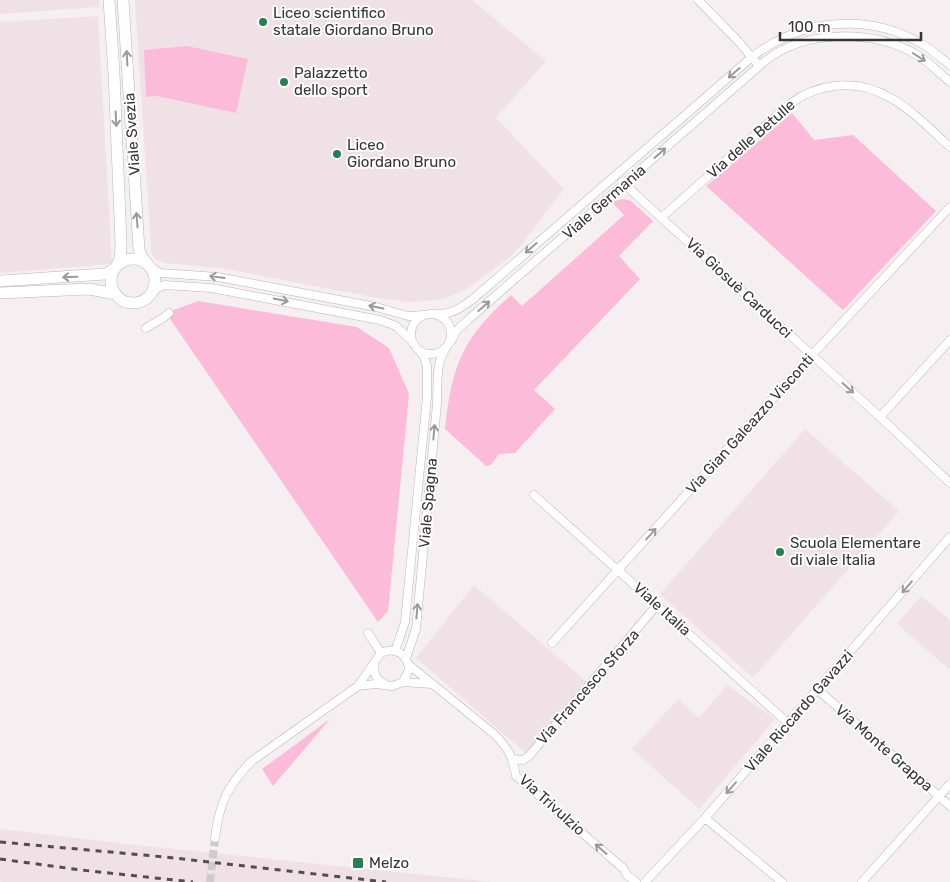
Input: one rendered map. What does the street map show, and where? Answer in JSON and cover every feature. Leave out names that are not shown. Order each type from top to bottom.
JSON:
[{"type":"street","name":"Viale Svezia","points":[[108,0],[114,73],[121,243],[121,258],[117,267]]},
{"type":"street","name":"Viale Svezia","points":[[123,0],[139,249],[141,256],[149,266]]},
{"type":"street","points":[[698,0],[759,66]]},
{"type":"street","name":"Viale Germania","points":[[437,314],[443,315],[454,311],[473,299],[752,57],[775,42],[804,29],[831,24],[855,24],[877,27],[903,35],[926,47],[950,65]]},
{"type":"street","name":"Viale Germania","points":[[448,344],[457,330],[470,318],[759,66],[780,52],[803,43],[829,38],[864,38],[889,43],[913,53],[950,82]]},
{"type":"street","name":"Via delle Betulle","points":[[662,217],[791,103],[804,94],[816,89],[851,85],[881,92],[906,108],[950,147]]},
{"type":"street","name":"Via Giosuè Carducci","points":[[615,175],[880,416],[950,483]]},
{"type":"street","name":"Via Gian Galeazzo Visconti","points":[[552,644],[812,355],[950,207]]},
{"type":"street","points":[[0,281],[104,274],[124,261],[133,259],[141,261],[160,273],[225,278],[380,308],[408,316],[424,315]]},
{"type":"street","points":[[149,266],[153,271],[155,280],[150,295]]},
{"type":"street","points":[[117,267],[111,279],[113,289],[123,300],[132,302],[142,300],[159,287],[167,285],[206,287],[233,291],[380,320],[396,326],[419,350],[425,353],[433,354],[440,352],[448,344],[452,334],[450,324],[437,314],[430,313],[424,315],[416,320],[412,326],[413,342]]},
{"type":"street","points":[[0,293],[89,289],[116,294]]},
{"type":"street","points":[[146,328],[169,313]]},
{"type":"street","points":[[880,416],[950,340]]},
{"type":"street","name":"Viale Spagna","points":[[407,661],[416,629],[437,404],[438,367],[448,344]]},
{"type":"street","name":"Viale Spagna","points":[[395,651],[405,622],[427,397],[427,366],[419,350]]},
{"type":"street","name":"Viale Italia","points":[[534,495],[788,723]]},
{"type":"street","name":"Viale Riccardo Gavazzi","points":[[645,882],[705,818],[950,537]]},
{"type":"street","name":"Via Francesco Sforza","points":[[513,759],[523,760],[528,756],[657,605]]},
{"type":"street","points":[[368,633],[381,653]]},
{"type":"street","points":[[215,838],[219,812],[224,797],[243,770],[253,760],[358,686],[381,653],[390,650],[401,653],[407,661],[409,670],[403,682]]},
{"type":"street","points":[[375,661],[373,668],[375,675],[386,685]]},
{"type":"street","name":"Via Trivulzio","points":[[407,661],[432,684],[494,734],[513,759],[516,776],[624,869],[636,882]]},
{"type":"street","points":[[358,686],[392,686],[403,682],[432,684]]},
{"type":"street","name":"Via Monte Grappa","points":[[817,689],[950,806]]},
{"type":"street","points":[[862,882],[950,784]]},
{"type":"street","points":[[705,818],[782,882]]},
{"type":"shaded area","points":[[0,0],[99,0],[99,7],[0,14]]},
{"type":"shaded area","name":"Liceo Giordano Bruno","points":[[135,0],[472,0],[546,61],[496,118],[564,189],[519,248],[506,260],[467,289],[437,300],[409,302],[377,298],[226,269],[165,263],[156,260],[151,249]]},
{"type":"shaded area","points":[[98,16],[112,264],[0,273],[0,22]]},
{"type":"shaded area","points":[[187,46],[248,59],[236,113],[157,96],[146,97],[144,50]]},
{"type":"shaded area","points":[[792,113],[814,140],[853,135],[936,211],[843,310],[706,186]]},
{"type":"shaded area","points":[[624,199],[631,201],[653,221],[619,256],[640,279],[534,390],[555,409],[515,453],[499,454],[491,465],[486,466],[445,429],[451,388],[462,354],[481,325],[511,295],[522,306],[624,215],[613,203]]},
{"type":"shaded area","points":[[198,301],[357,327],[389,348],[409,394],[388,611],[378,622],[166,313]]},
{"type":"shaded area","name":"Scuola Elementare di viale Italia","points":[[805,429],[899,511],[753,678],[660,594]]},
{"type":"shaded area","points":[[474,585],[587,682],[528,755],[416,658]]},
{"type":"shaded area","points":[[921,596],[950,620],[950,670],[897,624]]},
{"type":"shaded area","points":[[727,685],[775,719],[699,809],[632,749],[678,699],[699,718]]},
{"type":"shaded area","points":[[330,719],[273,786],[262,769]]},
{"type":"shaded area","points":[[0,829],[492,882],[5,882],[0,881]]},
{"type":"tunnel","points":[[210,882],[215,838]]},
{"type":"railway","points":[[0,842],[165,857],[386,882]]},
{"type":"railway","points":[[0,859],[193,882]]},
{"type":"place","name":"Liceo scientifico statale Giordano Bruno","points":[[263,22]]},
{"type":"place","name":"Palazzetto dello sport","points":[[284,82]]},
{"type":"place","name":"Liceo Giordano Bruno","points":[[337,154]]},
{"type":"place","name":"Scuola Elementare di viale Italia","points":[[780,552]]},
{"type":"place","name":"Melzo","points":[[358,863]]}]
